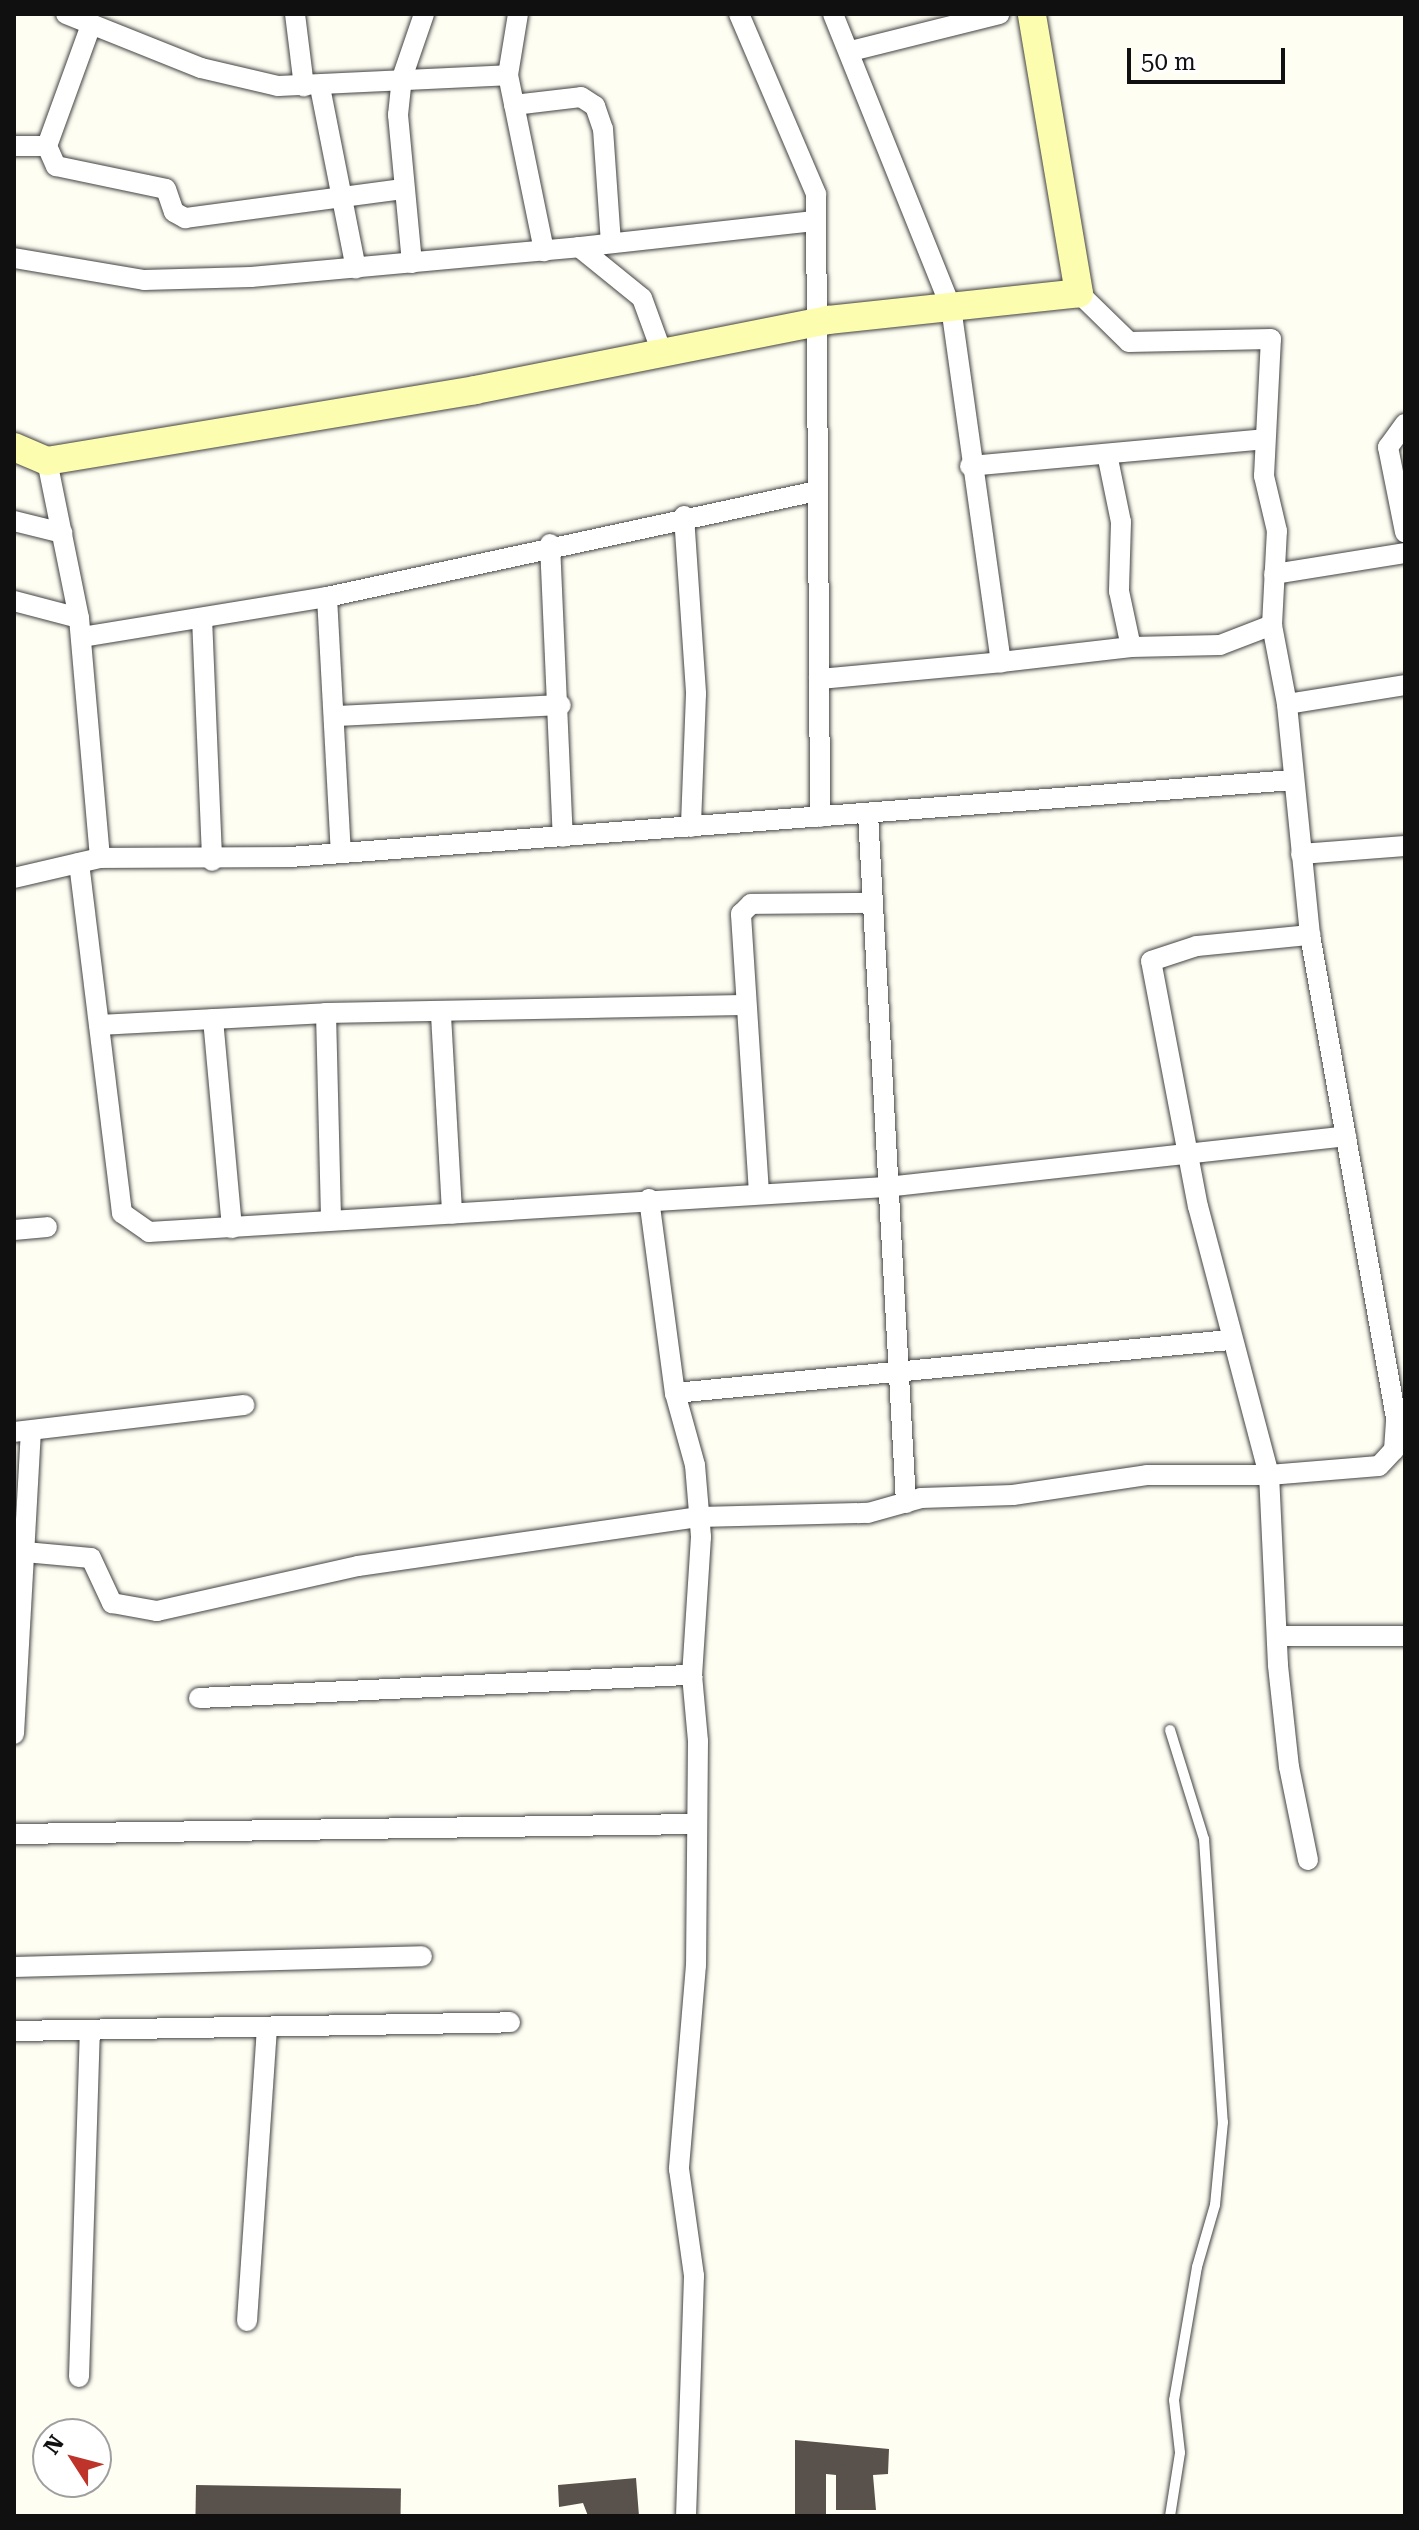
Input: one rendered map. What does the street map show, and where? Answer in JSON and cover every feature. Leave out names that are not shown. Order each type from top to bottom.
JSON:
[{"type":"street","points":[[66,14],[236,79],[312,87],[402,78],[508,75]]},
{"type":"street","points":[[295,14],[345,202],[356,268]]},
{"type":"street","points":[[412,263],[402,189],[402,78],[424,14]]},
{"type":"street","points":[[518,14],[508,75],[544,251]]},
{"type":"street","points":[[739,14],[812,177],[816,221],[820,817]]},
{"type":"street","points":[[833,14],[851,51],[951,307],[970,466],[996,597],[1001,662]]},
{"type":"street","points":[[851,51],[999,14]]},
{"type":"street","points":[[1032,14],[1079,293],[1129,342],[1271,339],[1264,476],[1277,531],[1272,625],[1287,704],[1310,935],[1197,946],[1151,961],[1229,1340],[1269,1475],[1277,1636],[1289,1767],[1308,1860]]},
{"type":"street","points":[[91,25],[47,146],[56,166],[166,189],[174,212],[185,218],[345,202],[402,189]]},
{"type":"street","points":[[514,105],[581,97],[595,106],[603,129],[611,243]]},
{"type":"street","points":[[14,146],[47,146]]},
{"type":"street","points":[[14,258],[144,280],[356,268],[816,221]]},
{"type":"street","points":[[579,247],[642,298],[662,353]]},
{"type":"street","points":[[14,447],[47,461],[816,323],[1079,293]]},
{"type":"street","points":[[1405,424],[1388,447],[1405,532]]},
{"type":"street","points":[[970,466],[1265,439]]},
{"type":"street","points":[[1107,454],[1121,522],[1119,591],[1131,647]]},
{"type":"street","points":[[47,461],[80,628],[100,858]]},
{"type":"street","points":[[14,601],[80,628],[202,618],[327,597],[550,544],[817,491]]},
{"type":"street","points":[[684,516],[696,694],[691,827]]},
{"type":"street","points":[[14,521],[63,533]]},
{"type":"street","points":[[550,544],[561,705],[563,837]]},
{"type":"street","points":[[1274,574],[1405,553]]},
{"type":"street","points":[[327,597],[337,716],[341,853]]},
{"type":"street","points":[[202,618],[212,861]]},
{"type":"street","points":[[819,679],[1131,647],[1220,645],[1272,625]]},
{"type":"street","points":[[1287,704],[1405,685]]},
{"type":"street","points":[[337,716],[561,705]]},
{"type":"street","points":[[14,878],[100,858],[212,861],[341,853],[1294,780]]},
{"type":"street","points":[[868,814],[895,1372],[906,1503]]},
{"type":"street","points":[[1301,854],[1405,846]]},
{"type":"street","points":[[79,863],[122,1213],[149,1232],[649,1199],[886,1187],[1191,1156],[1346,1136]]},
{"type":"street","points":[[759,1193],[739,922],[745,908],[872,903]]},
{"type":"street","points":[[19,1552],[91,1558],[112,1603],[157,1611],[358,1566],[699,1517],[868,1513],[906,1503],[1147,1475],[1269,1475],[1364,1469],[1399,1459],[1401,1418],[1309,928]]},
{"type":"street","points":[[99,1025],[326,1013],[441,1015],[743,1005]]},
{"type":"street","points":[[326,1013],[331,1220]]},
{"type":"street","points":[[441,1015],[452,1214]]},
{"type":"street","points":[[213,1019],[232,1228]]},
{"type":"street","points":[[649,1199],[675,1393],[689,1429],[699,1517],[692,1675],[697,1824],[696,1965],[679,2169],[694,2276],[686,2516]]},
{"type":"street","points":[[14,1230],[47,1227]]},
{"type":"street","points":[[675,1393],[1229,1340]]},
{"type":"street","points":[[14,1734],[22,1433],[244,1405]]},
{"type":"street","points":[[1277,1636],[1405,1636]]},
{"type":"street","points":[[199,1698],[692,1675]]},
{"type":"street","points":[[14,1834],[697,1824]]},
{"type":"street","points":[[14,1967],[422,1956]]},
{"type":"street","points":[[14,2031],[510,2022]]},
{"type":"street","points":[[247,2321],[267,2028]]},
{"type":"street","points":[[79,2377],[90,2031]]},
{"type":"lane","points":[[1170,1730],[1204,1839],[1223,2122],[1215,2205],[1197,2267],[1174,2400],[1180,2453],[1170,2516]]},
{"type":"building","points":[[795,2440],[889,2449],[888,2474],[873,2475],[876,2510],[836,2510],[836,2475],[826,2474],[826,2516],[795,2516]]},
{"type":"building","points":[[636,2478],[639,2516],[588,2516],[583,2503],[559,2507],[558,2485]]},
{"type":"building","points":[[196,2485],[401,2489],[400,2516],[195,2516]]}]
